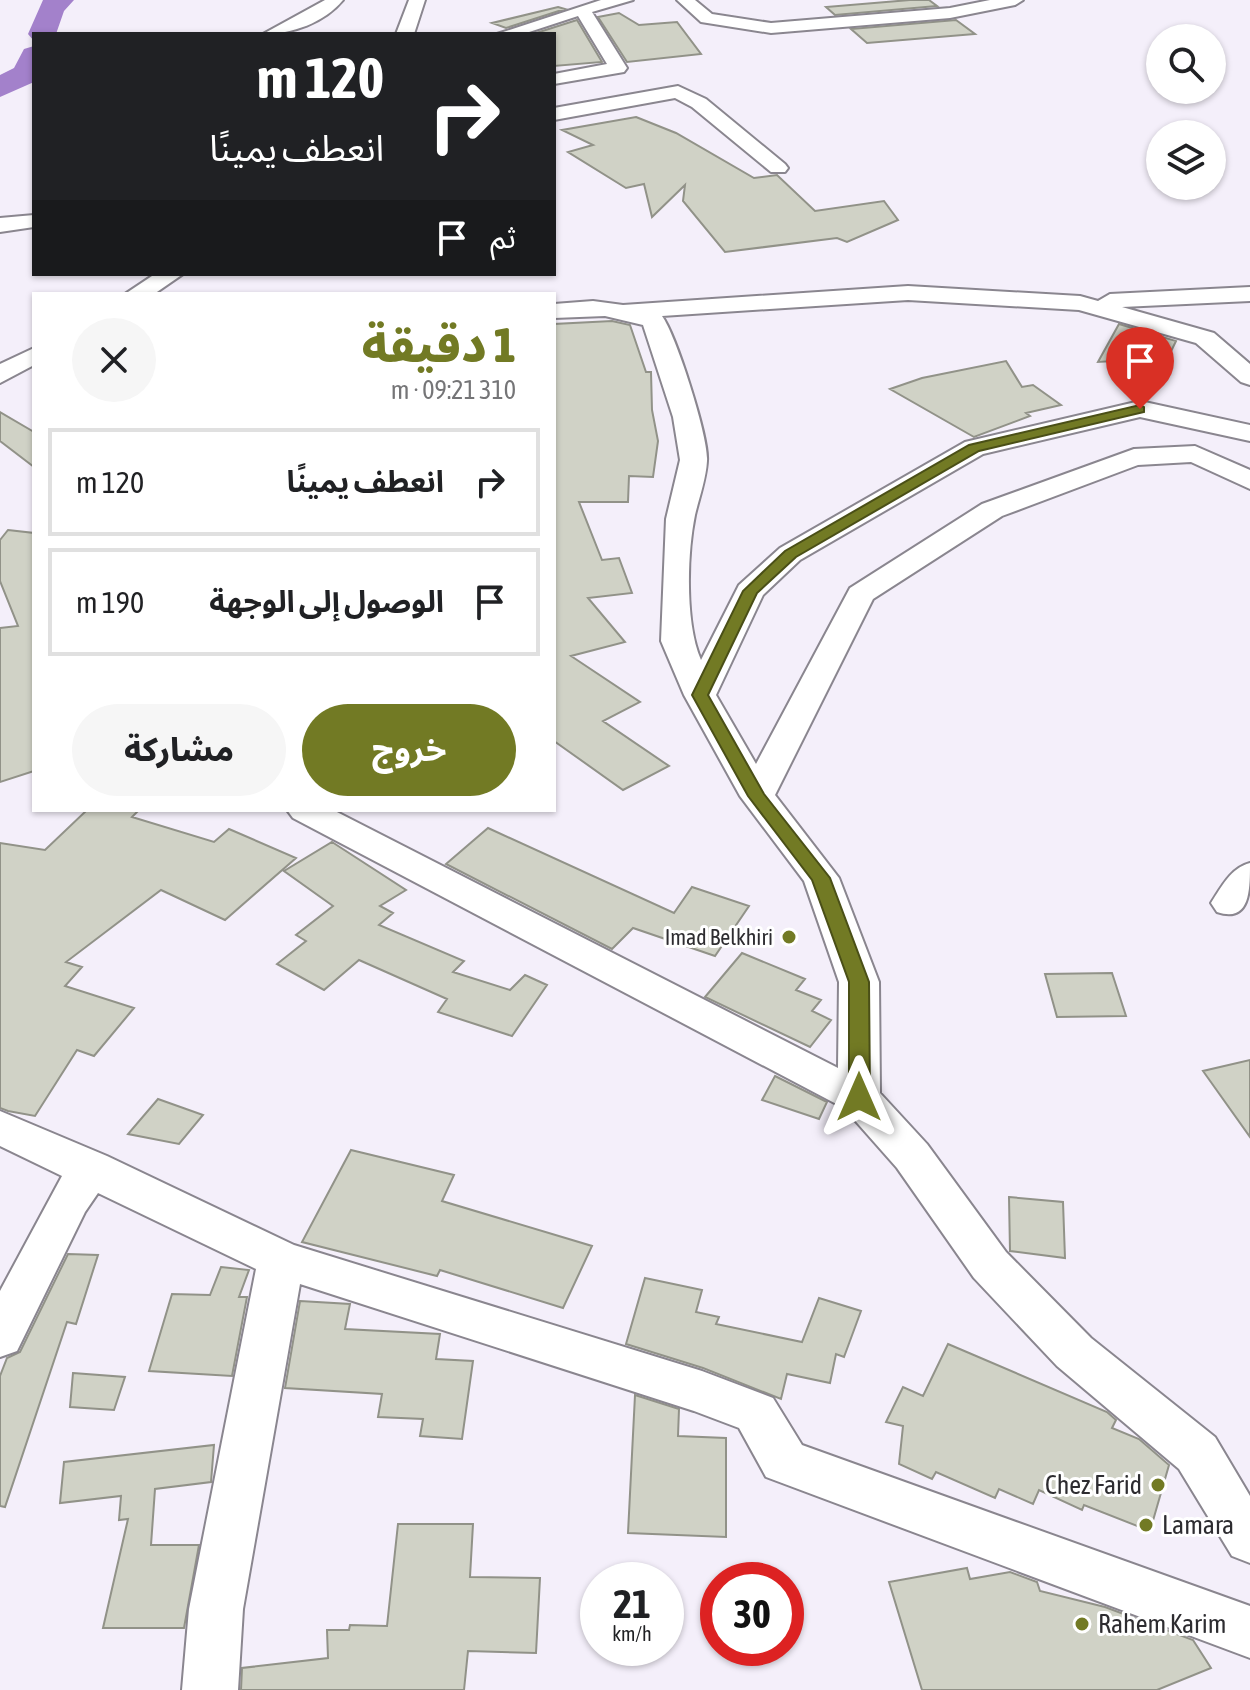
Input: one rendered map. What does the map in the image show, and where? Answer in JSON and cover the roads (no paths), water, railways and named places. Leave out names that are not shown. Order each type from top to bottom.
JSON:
[{"type":"street","points":[[276,32],[320,12],[335,0]]},
{"type":"street","points":[[406,32],[417,0]]},
{"type":"street","points":[[512,32],[582,9],[625,0]]},
{"type":"street","points":[[685,0],[715,21],[771,28],[950,13],[1015,0]]},
{"type":"street","points":[[556,79],[618,68],[582,9]]},
{"type":"street","points":[[556,114],[678,92],[699,103],[778,168]]},
{"type":"street","points":[[0,225],[32,221]]},
{"type":"street","points":[[140,292],[168,276]]},
{"type":"street","points":[[626,311],[908,293],[1080,303],[1250,294]]},
{"type":"street","points":[[1080,303],[1205,338],[1250,341]]},
{"type":"street","points":[[556,311],[595,305],[654,321],[686,417],[694,460],[680,519],[676,574],[677,641],[700,695],[757,796],[821,878],[859,982],[859,1097]]},
{"type":"street","points":[[1205,338],[1250,377]]},
{"type":"street","points":[[0,375],[30,363]]},
{"type":"street","points":[[700,695],[750,591],[790,554],[974,448],[1140,409],[1250,433]]},
{"type":"street","points":[[757,796],[861,594],[992,510],[1134,457],[1195,454],[1250,481]]},
{"type":"street","points":[[309,812],[859,1097],[912,1156],[990,1265],[1074,1352],[1197,1453],[1221,1497],[1250,1539]]},
{"type":"street","points":[[0,1127],[281,1260],[702,1392],[756,1413],[784,1461],[1250,1632]]},
{"type":"street","points":[[0,1337],[68,1202],[92,1168]]},
{"type":"street","points":[[210,1690],[216,1609],[281,1260]]},
{"type":"waterway","points":[[43,32],[51,7],[60,0]]},
{"type":"waterway","points":[[0,88],[27,73],[32,60]]},
{"type":"place","name":"Imad Belkhiri","points":[[789,937]]},
{"type":"place","name":"Chez Farid","points":[[1158,1485]]},
{"type":"place","name":"Lamara","points":[[1146,1525]]},
{"type":"place","name":"Rahem Karim","points":[[1082,1624]]}]
